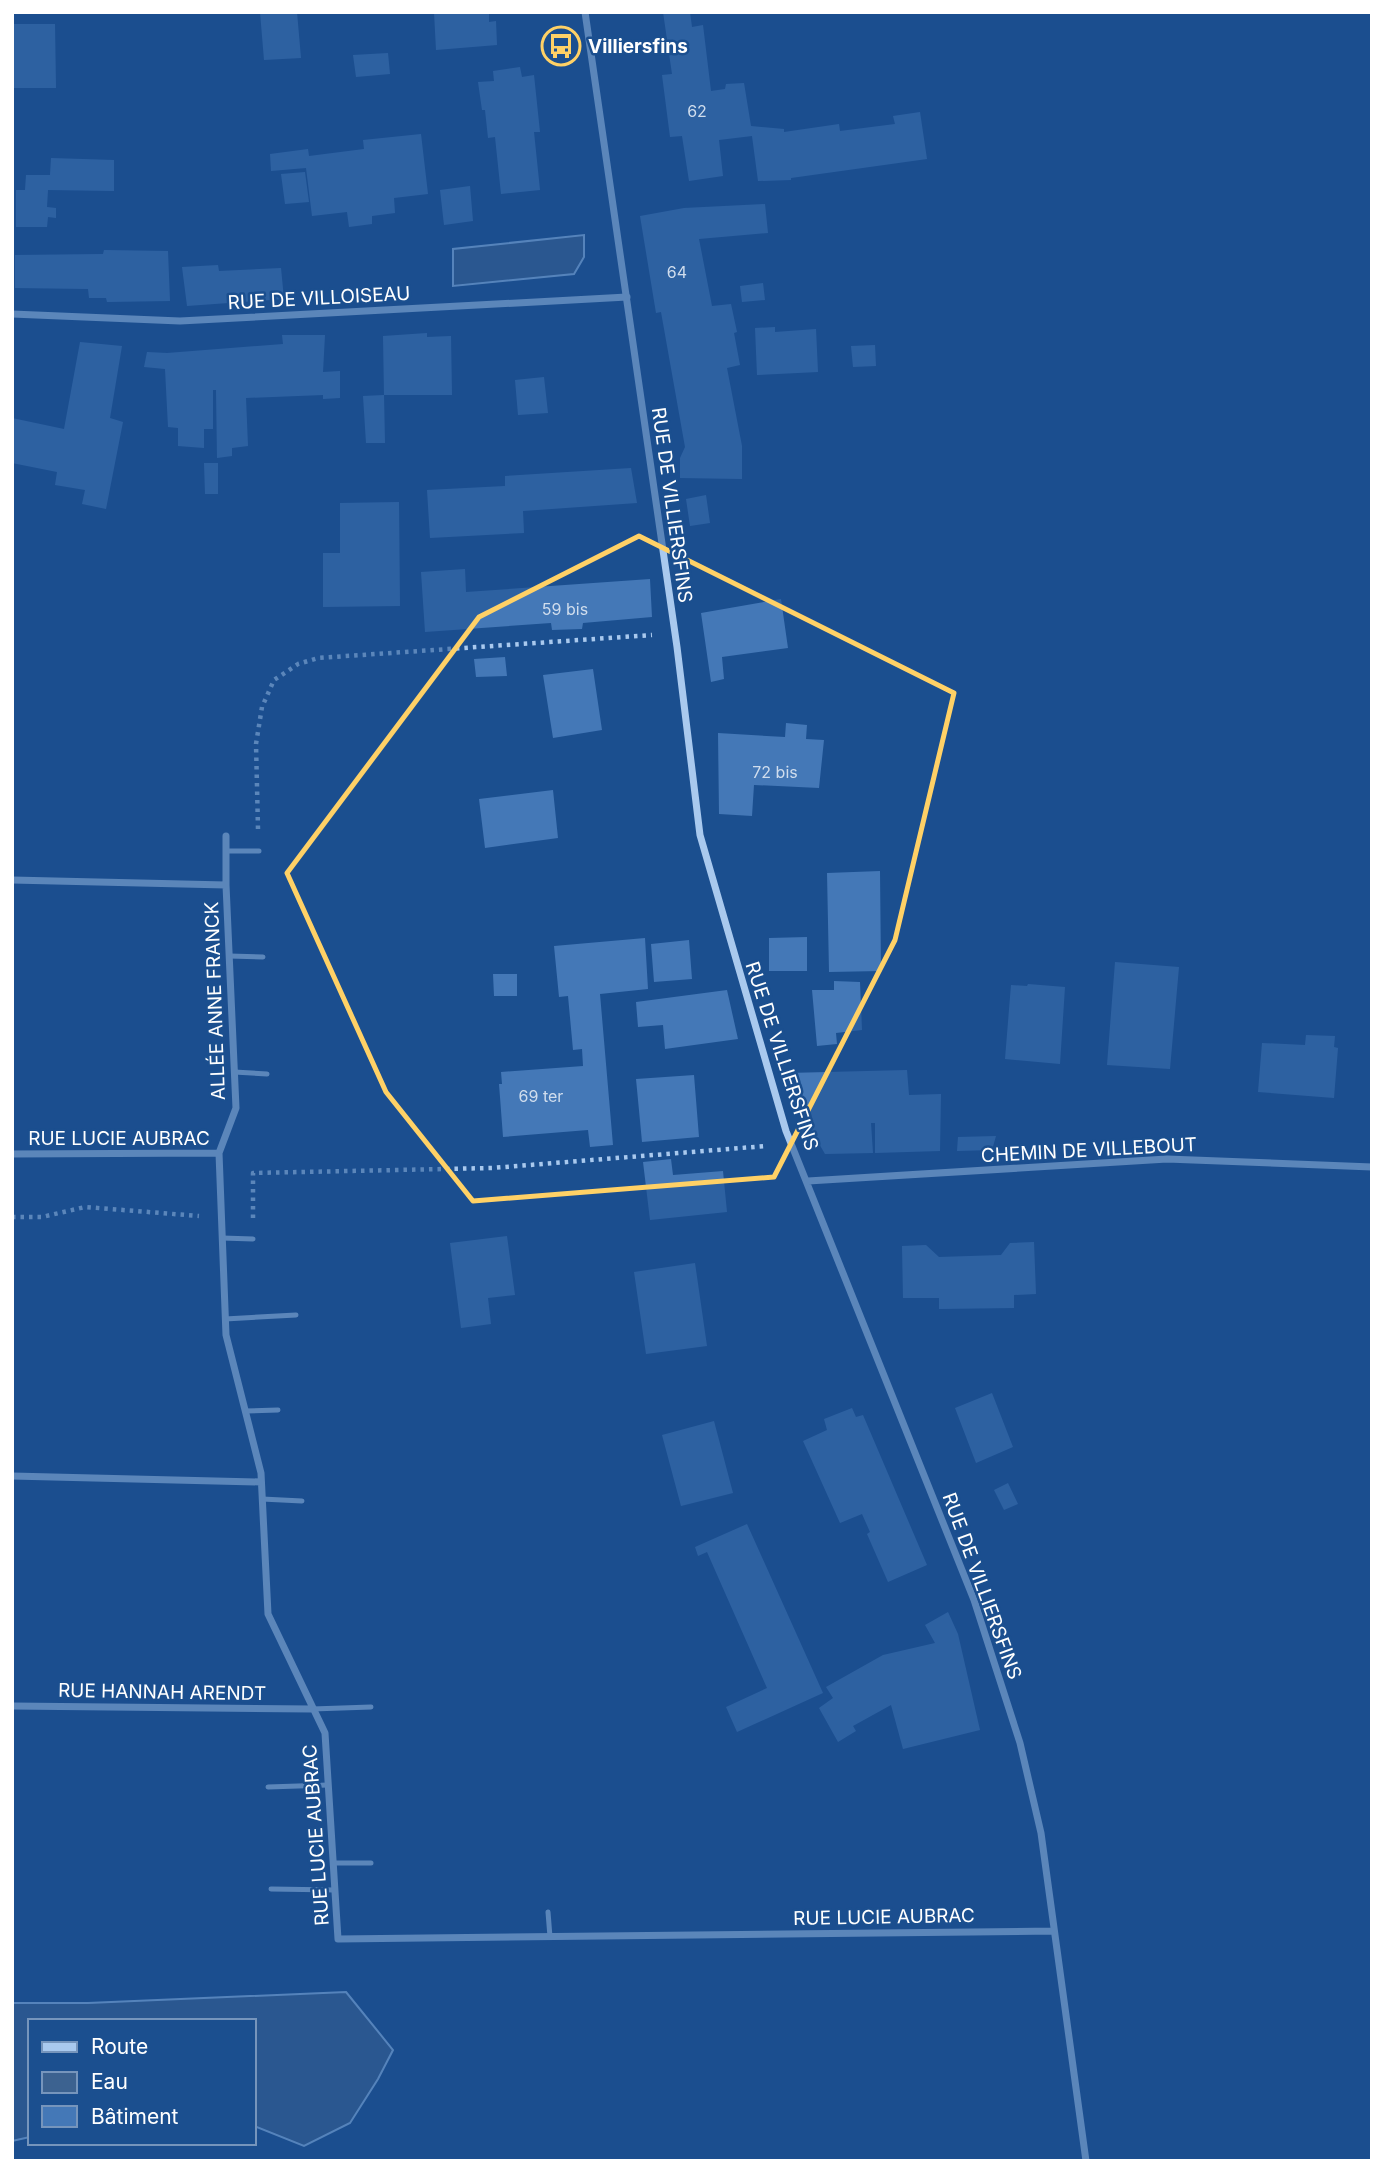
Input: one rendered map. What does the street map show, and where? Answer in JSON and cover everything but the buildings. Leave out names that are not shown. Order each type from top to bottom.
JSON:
[{"type":"street","name":"RUE DE VILLIERSFINS","points":[[585,12],[675,633],[701,835],[757,1039],[791,1144],[974,1600],[1020,1743],[1041,1833],[1086,2161]]},
{"type":"street","name":"RUE DE VILLOISEAU","points":[[12,314],[180,321],[627,297]]},
{"type":"street","name":"ALLÉE ANNE FRANCK","points":[[219,1153],[236,1108],[226,836]]},
{"type":"street","name":"ALLÉE ANNE FRANCK","points":[[12,880],[226,886]]},
{"type":"street","name":"RUE LUCIE AUBRAC","points":[[12,1154],[219,1153],[226,1335],[261,1482],[268,1614],[325,1733],[338,1939],[1054,1931]]},
{"type":"street","name":"CHEMIN DE VILLEBOUT","points":[[808,1181],[1167,1159],[1372,1167]]},
{"type":"street","points":[[12,1476],[261,1482]]},
{"type":"street","name":"RUE HANNAH ARENDT","points":[[12,1706],[312,1709]]},
{"type":"lane","points":[[226,851],[259,851]]},
{"type":"lane","points":[[229,956],[263,957]]},
{"type":"lane","points":[[234,1072],[267,1074]]},
{"type":"lane","points":[[222,1238],[253,1239]]},
{"type":"lane","points":[[225,1319],[296,1315]]},
{"type":"lane","points":[[245,1411],[278,1410]]},
{"type":"lane","points":[[262,1499],[302,1501]]},
{"type":"lane","points":[[312,1709],[371,1707]]},
{"type":"lane","points":[[268,1787],[328,1784]]},
{"type":"lane","points":[[333,1863],[371,1863]]},
{"type":"lane","points":[[271,1889],[335,1890]]},
{"type":"lane","points":[[548,1912],[550,1937]]},
{"type":"path","points":[[259,851],[256,744],[262,707],[274,680],[298,664],[317,657],[675,633]]},
{"type":"path","points":[[12,1217],[42,1217],[85,1208],[253,1218],[253,1173],[492,1168],[791,1144]]},
{"type":"highlighted area","points":[[639,536],[954,693],[895,940],[774,1177],[473,1201],[386,1092],[287,873],[479,617]]},
{"type":"water","points":[[584,235],[584,257],[574,274],[453,286],[453,249]]},
{"type":"water","points":[[346,1992],[393,2050],[350,2123],[304,2146],[256,2127],[256,2019],[28,2019],[28,2137],[12,2141],[12,2003],[88,2003]]},
{"type":"place","name":"Villiersfins","points":[[561,46]]}]
